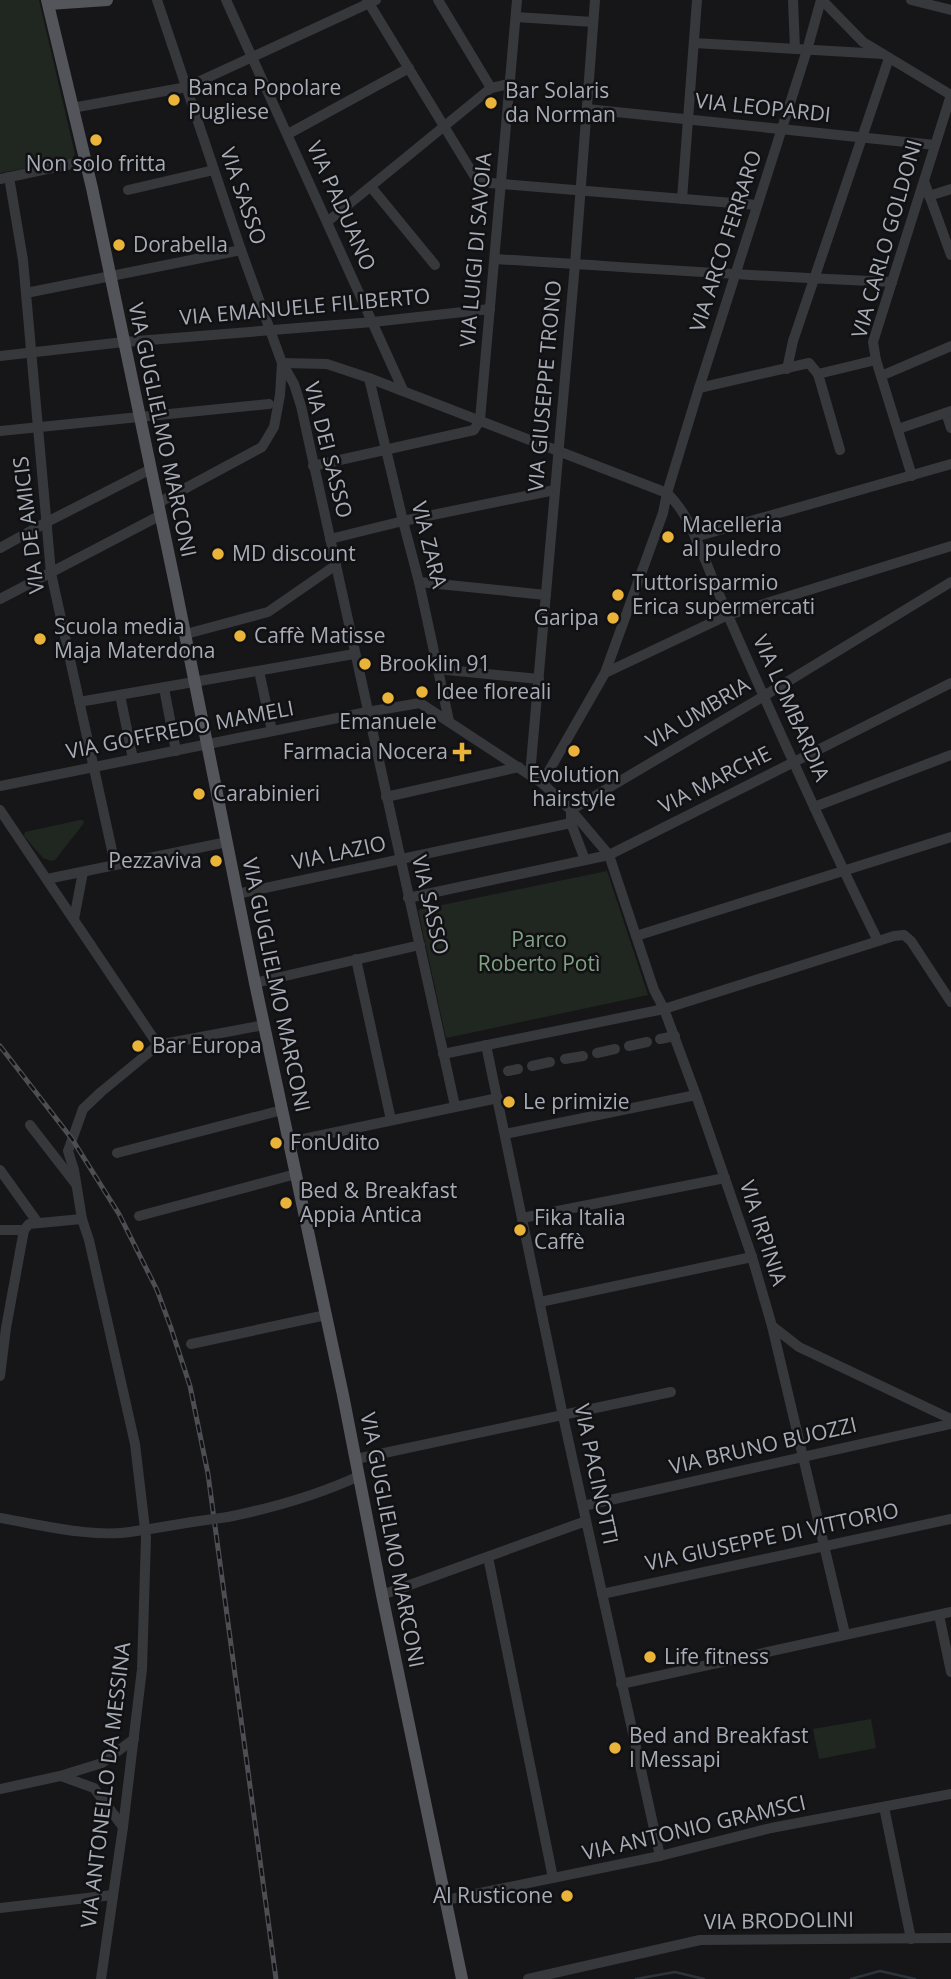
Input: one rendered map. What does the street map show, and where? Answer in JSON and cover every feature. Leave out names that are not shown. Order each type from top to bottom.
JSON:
[{"type":"main road","points":[[48,2],[107,0]]},
{"type":"main road","name":"VIA GUGLIELMO MARCONI","points":[[48,2],[160,509],[255,983],[462,1979]]},
{"type":"street","name":"VIA SASSO","points":[[157,0],[282,363]]},
{"type":"street","name":"VIA PADUANO","points":[[226,0],[403,390]]},
{"type":"street","points":[[438,0],[491,88]]},
{"type":"street","name":"VIA LUIGI DI SAVOIA","points":[[480,420],[517,0]]},
{"type":"street","name":"VIA GIUSEPPE TRONO","points":[[530,775],[575,264],[595,0]]},
{"type":"street","points":[[682,199],[697,0]]},
{"type":"street","points":[[793,0],[795,49]]},
{"type":"street","points":[[822,0],[863,42],[951,95]]},
{"type":"street","name":"VIA ARCO FERRARO","points":[[542,783],[606,673],[663,513],[699,388],[822,0]]},
{"type":"street","points":[[911,0],[951,10]]},
{"type":"street","points":[[72,108],[187,87],[371,1],[478,182],[757,205]]},
{"type":"street","points":[[516,16],[593,22]]},
{"type":"street","points":[[694,43],[886,56]]},
{"type":"street","points":[[787,369],[793,341],[886,56]]},
{"type":"street","points":[[288,134],[409,68]]},
{"type":"street","points":[[327,222],[491,88],[509,84]]},
{"type":"street","name":"VIA CARLO GOLDONI","points":[[912,475],[876,360],[873,342],[951,95]]},
{"type":"street","name":"VIA LEOPARDI","points":[[587,109],[935,145]]},
{"type":"street","points":[[5,178],[85,161]]},
{"type":"street","points":[[128,190],[214,170]]},
{"type":"street","name":"VIA DE AMICIS","points":[[5,178],[23,260],[51,573],[115,864]]},
{"type":"street","points":[[924,181],[951,255]]},
{"type":"street","points":[[371,187],[435,265]]},
{"type":"street","points":[[929,196],[951,189]]},
{"type":"street","points":[[26,293],[241,250]]},
{"type":"street","points":[[495,259],[814,280],[891,282]]},
{"type":"street","name":"VIA EMANUELE FILIBERTO","points":[[0,356],[490,309]]},
{"type":"street","points":[[881,376],[951,346]]},
{"type":"street","points":[[818,374],[876,360]]},
{"type":"street","points":[[0,598],[51,573],[262,447],[274,427],[282,363],[327,364],[369,378],[667,493]]},
{"type":"street","name":"VIA DEI SASSO","points":[[282,363],[294,384],[367,712]]},
{"type":"street","points":[[699,388],[809,363],[818,374],[840,450]]},
{"type":"street","name":"VIA ZARA","points":[[369,378],[419,582],[449,721]]},
{"type":"street","points":[[0,431],[269,404]]},
{"type":"street","points":[[898,429],[948,412],[951,428]]},
{"type":"street","points":[[313,466],[474,430],[480,420]]},
{"type":"street","points":[[695,537],[951,464]]},
{"type":"street","points":[[0,548],[151,469]]},
{"type":"street","points":[[330,539],[402,521],[555,490]]},
{"type":"street","name":"VIA LOMBARDIA","points":[[667,493],[682,509],[814,807],[878,941]]},
{"type":"street","points":[[606,673],[728,615],[951,546]]},
{"type":"street","points":[[186,634],[268,612],[336,565]]},
{"type":"street","points":[[419,582],[546,595]]},
{"type":"street","name":"VIA UMBRIA","points":[[571,810],[951,582]]},
{"type":"street","points":[[79,702],[354,653]]},
{"type":"street","points":[[437,669],[539,679]]},
{"type":"street","points":[[259,671],[272,731]]},
{"type":"street","name":"VIA MARCHE","points":[[408,898],[609,855],[951,683]]},
{"type":"street","points":[[163,688],[176,751]]},
{"type":"street","points":[[120,695],[133,759]]},
{"type":"street","name":"VIA GOFFREDO MAMELI","points":[[0,786],[420,703],[542,783],[571,810],[609,855]]},
{"type":"street","name":"VIA SASSO","points":[[367,712],[455,1106]]},
{"type":"street","points":[[814,807],[951,755]]},
{"type":"street","points":[[386,797],[519,767]]},
{"type":"street","points":[[0,810],[158,1045],[264,1025]]},
{"type":"street","points":[[571,810],[571,823],[585,860]]},
{"type":"street","name":"VIA LAZIO","points":[[237,894],[571,823]]},
{"type":"street","points":[[636,936],[951,837]]},
{"type":"street","points":[[47,880],[227,842]]},
{"type":"street","name":"VIA IRPINIA","points":[[609,855],[654,990],[675,1036],[752,1257],[772,1326],[845,1634]]},
{"type":"street","points":[[74,919],[83,872]]},
{"type":"street","points":[[443,1054],[664,1009],[894,936],[904,935],[911,941],[951,1002]]},
{"type":"street","points":[[255,983],[420,945]]},
{"type":"street","points":[[356,958],[391,1119]]},
{"type":"street","points":[[660,1039],[675,1036]]},
{"type":"street","points":[[629,1046],[647,1042]]},
{"type":"street","name":"VIA ANTONELLO DA MESSINA","points":[[101,1979],[142,1669],[146,1537],[135,1444],[68,1151],[83,1109],[158,1045]]},
{"type":"street","name":"VIA PACINOTTI","points":[[486,1045],[563,1416],[660,1856]]},
{"type":"street","points":[[597,1053],[615,1049]]},
{"type":"street","points":[[565,1059],[583,1056]]},
{"type":"street","points":[[532,1066],[550,1062]]},
{"type":"street","points":[[505,1134],[696,1095]]},
{"type":"street","points":[[289,1142],[498,1098]]},
{"type":"street","points":[[117,1153],[282,1110]]},
{"type":"street","points":[[30,1125],[76,1183]]},
{"type":"street","points":[[2,1174],[38,1223]]},
{"type":"street","points":[[139,1216],[296,1174]]},
{"type":"street","points":[[522,1218],[725,1178]]},
{"type":"street","points":[[0,1376],[3,1328],[23,1230],[29,1224],[82,1219]]},
{"type":"street","points":[[0,1230],[23,1230]]},
{"type":"street","points":[[540,1302],[752,1257]]},
{"type":"street","points":[[191,1344],[326,1315]]},
{"type":"street","points":[[772,1326],[799,1347],[951,1421]]},
{"type":"street","points":[[356,1460],[671,1392]]},
{"type":"street","name":"VIA BRUNO BUOZZI","points":[[583,1506],[951,1421]]},
{"type":"street","points":[[0,1518],[120,1534],[228,1517],[298,1499],[359,1476]]},
{"type":"street","name":"VIA GIUSEPPE DI VITTORIO","points":[[602,1594],[951,1519]]},
{"type":"street","points":[[382,1595],[586,1521]]},
{"type":"street","points":[[488,1557],[553,1878]]},
{"type":"street","points":[[621,1684],[951,1612]]},
{"type":"street","points":[[939,1615],[951,1672]]},
{"type":"street","points":[[0,1789],[60,1776],[102,1763],[134,1739]]},
{"type":"street","points":[[60,1776],[94,1788],[123,1827]]},
{"type":"street","name":"VIA ANTONIO GRAMSCI","points":[[446,1900],[660,1856],[771,1828],[951,1794]]},
{"type":"street","points":[[884,1807],[911,1939]]},
{"type":"street","points":[[0,1908],[113,1895]]},
{"type":"street","name":"VIA BRODOLINI","points":[[528,1979],[700,1940],[951,1938]]},
{"type":"green space","points":[[0,0],[39,0],[75,154],[72,159],[0,173]]},
{"type":"green space","points":[[80,820],[84,823],[55,860],[43,858],[24,836],[25,832]]},
{"type":"green space","name":"Parco Roberto Potì","points":[[607,871],[648,995],[446,1038],[418,910]]},
{"type":"green space","points":[[871,1719],[876,1748],[819,1759],[813,1729]]},
{"type":"waterway","points":[[851,1979],[880,1971],[915,1979]]},
{"type":"waterway","points":[[636,1979],[675,1972],[704,1979]]},
{"type":"railway","points":[[0,1046],[72,1139],[119,1214],[157,1290],[190,1386],[208,1474],[276,1979]]},
{"type":"place","name":"Banca Popolare Pugliese","points":[[174,100]]},
{"type":"place","name":"Bar Solaris da Norman","points":[[491,103]]},
{"type":"place","name":"Non solo fritta","points":[[96,140]]},
{"type":"place","name":"Dorabella","points":[[119,245]]},
{"type":"place","name":"Macelleria al puledro","points":[[668,537]]},
{"type":"place","name":"MD discount","points":[[218,554]]},
{"type":"place","name":"Tuttorisparmio Erica supermercati","points":[[618,595]]},
{"type":"place","name":"Garipa","points":[[613,618]]},
{"type":"place","name":"Caffè Matisse","points":[[240,636]]},
{"type":"place","name":"Scuola media Maja Materdona","points":[[40,639]]},
{"type":"place","name":"Brooklin 91","points":[[365,664]]},
{"type":"place","name":"Idee floreali","points":[[422,692]]},
{"type":"place","name":"Emanuele","points":[[388,698]]},
{"type":"place","name":"Evolution hairstyle","points":[[574,751]]},
{"type":"place","name":"Farmacia Nocera","points":[[462,752]]},
{"type":"place","name":"Carabinieri","points":[[199,794]]},
{"type":"place","name":"Pezzaviva","points":[[216,861]]},
{"type":"place","name":"Bar Europa","points":[[138,1046]]},
{"type":"place","name":"Le primizie","points":[[509,1102]]},
{"type":"place","name":"FonUdito","points":[[276,1143]]},
{"type":"place","name":"Bed & Breakfast Appia Antica","points":[[286,1203]]},
{"type":"place","name":"Fika Italia Caffè","points":[[520,1230]]},
{"type":"place","name":"Life fitness","points":[[650,1657]]},
{"type":"place","name":"Bed and Breakfast I Messapi","points":[[615,1748]]},
{"type":"place","name":"Al Rusticone","points":[[567,1896]]}]
